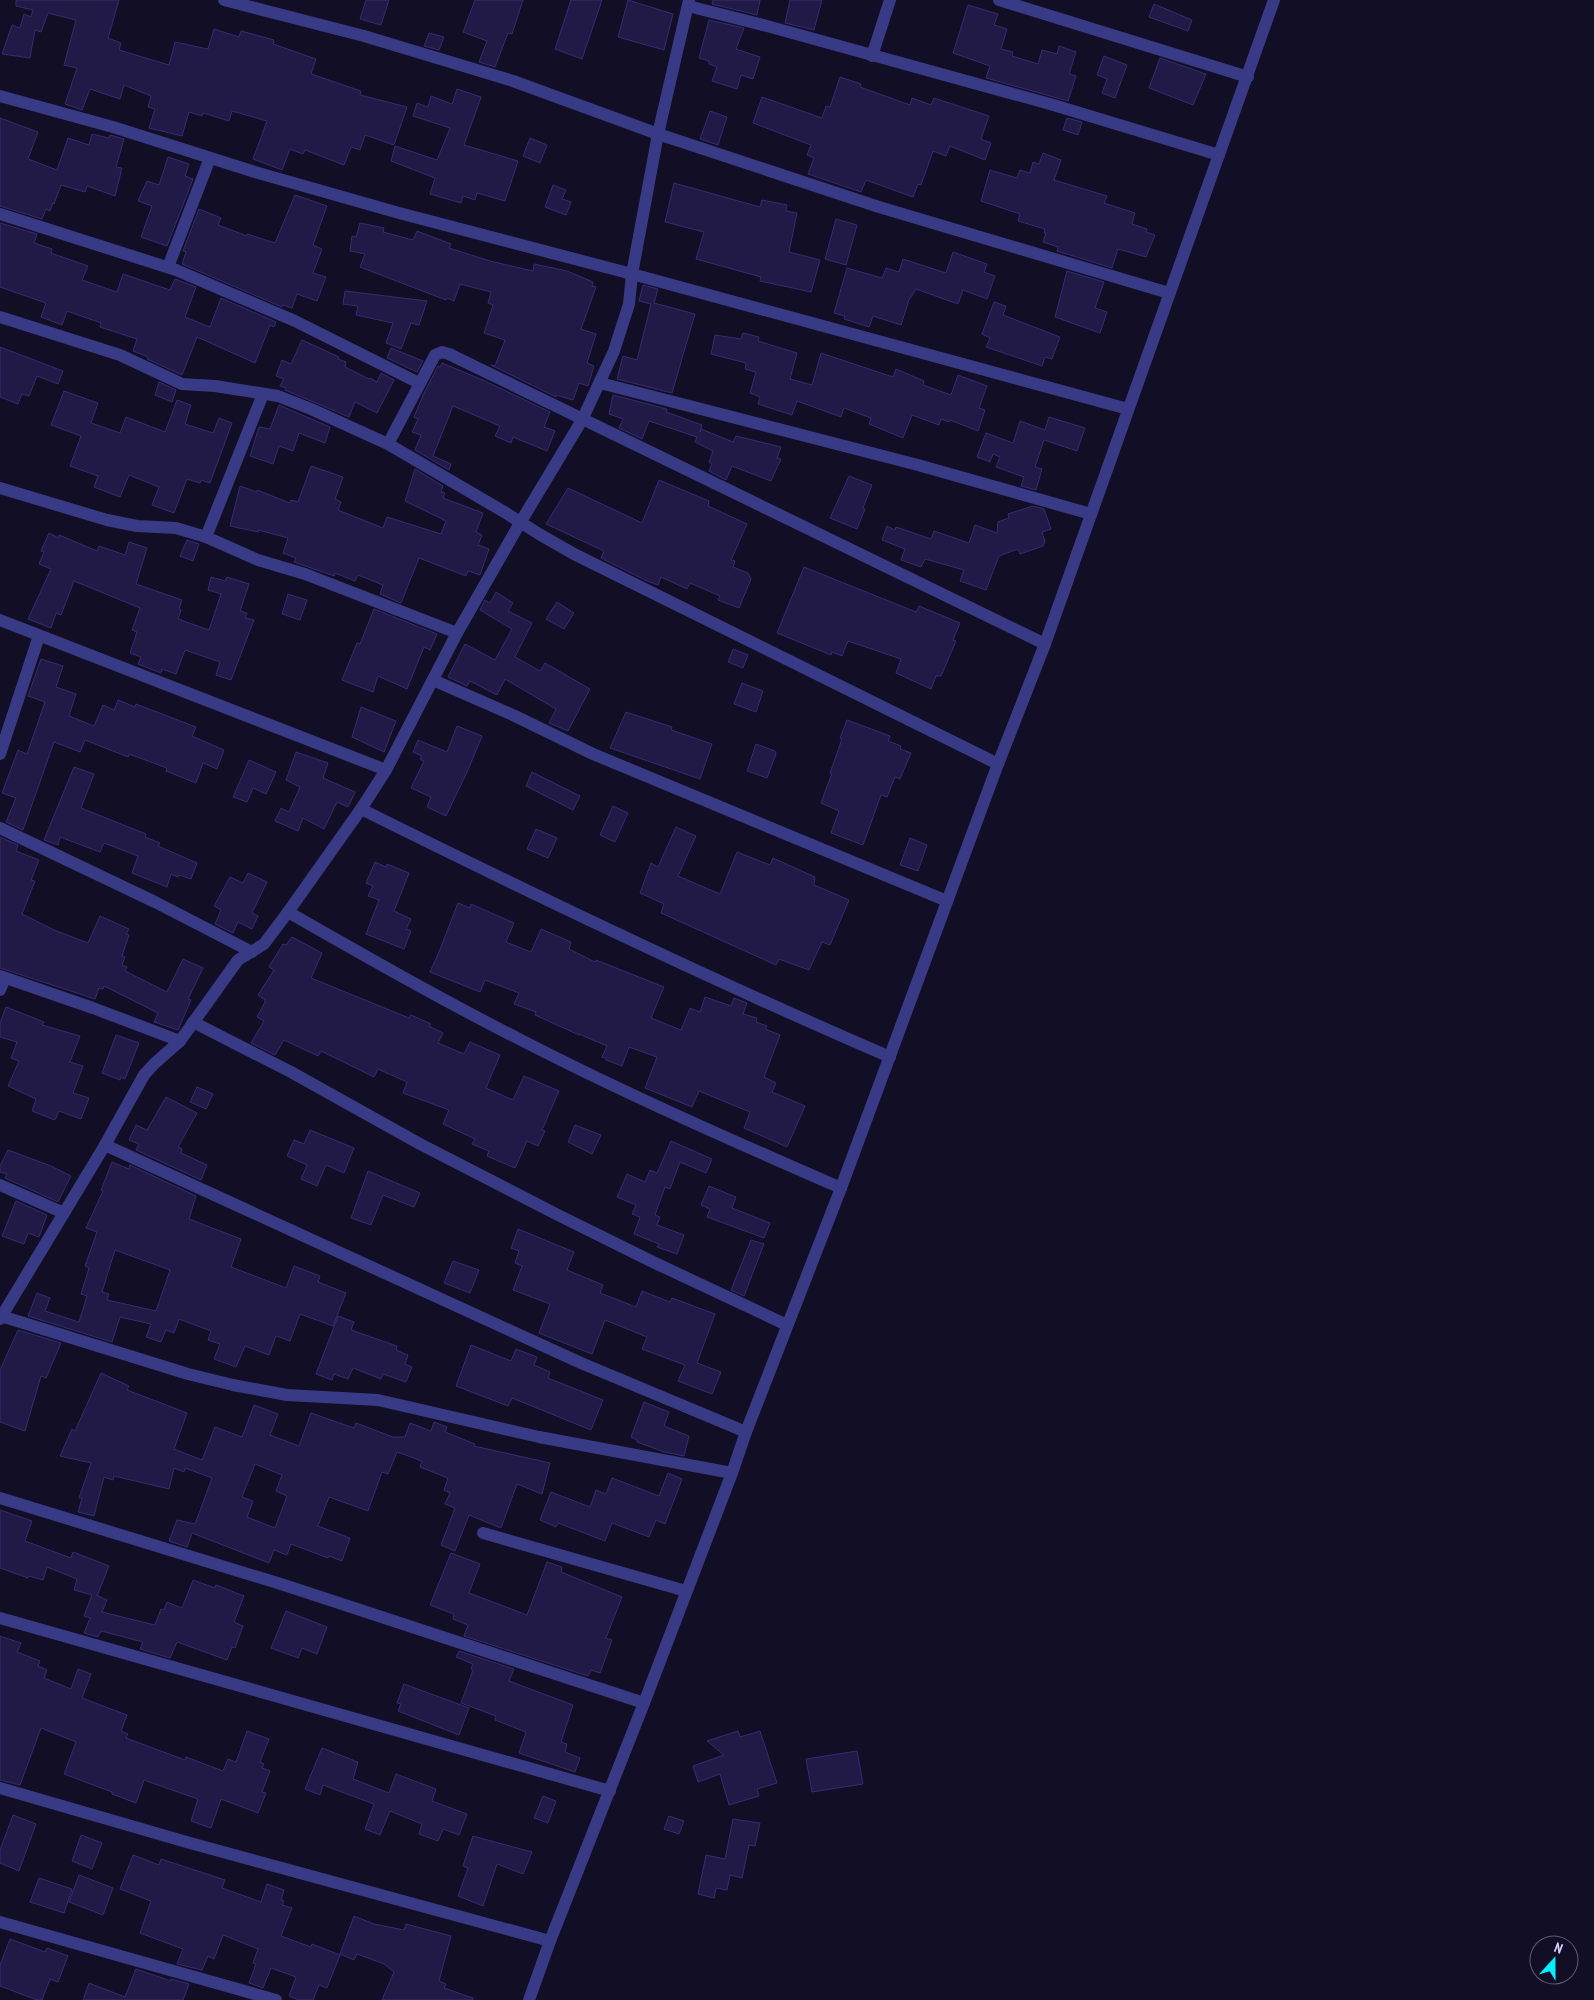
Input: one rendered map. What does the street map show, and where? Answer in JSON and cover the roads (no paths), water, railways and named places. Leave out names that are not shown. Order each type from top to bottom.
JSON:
[{"type":"street","points":[[224,0],[364,36],[513,81],[658,134],[879,207],[1169,293]]},
{"type":"street","points":[[872,56],[890,0]]},
{"type":"street","points":[[999,0],[1017,2],[1248,77]]},
{"type":"street","points":[[529,2000],[550,1941],[610,1791],[841,1188],[998,764],[1045,644],[1274,0]]},
{"type":"street","points":[[732,1473],[539,1437],[378,1400],[287,1395],[233,1385],[179,1371],[1,1318],[105,1145],[144,1075],[180,1041],[238,960],[264,944],[361,809],[386,770],[457,633],[582,420],[600,383],[622,328],[629,304],[632,274],[658,134],[689,3],[872,56],[1050,104],[1219,155]]},
{"type":"street","points":[[0,96],[114,127],[210,158],[400,213],[1128,409]]},
{"type":"street","points":[[168,267],[210,158]]},
{"type":"street","points":[[0,214],[168,267],[295,321],[419,383]]},
{"type":"street","points":[[0,317],[120,355],[182,384],[215,386],[278,396],[312,409],[388,444],[520,523],[591,562],[998,764]]},
{"type":"street","points":[[388,444],[435,355],[442,352],[1045,644]]},
{"type":"street","points":[[600,383],[918,464],[1090,514]]},
{"type":"street","points":[[206,537],[263,394]]},
{"type":"street","points":[[0,488],[107,520],[138,526],[176,528],[206,537],[258,560],[305,574],[457,633]]},
{"type":"street","points":[[0,620],[386,770]]},
{"type":"street","points":[[0,754],[39,636]]},
{"type":"street","points":[[433,680],[612,762],[947,901]]},
{"type":"street","points":[[361,809],[557,907],[722,984],[890,1057]]},
{"type":"street","points":[[0,828],[155,902],[252,952]]},
{"type":"street","points":[[288,912],[448,1002],[589,1075],[841,1188]]},
{"type":"street","points":[[2,981],[93,1008],[180,1041]]},
{"type":"street","points":[[193,1022],[291,1072],[420,1144],[560,1216],[787,1325]]},
{"type":"street","points":[[105,1145],[581,1363],[746,1432]]},
{"type":"street","points":[[0,1186],[64,1213]]},
{"type":"street","points":[[0,1498],[284,1585],[644,1703]]},
{"type":"street","points":[[483,1533],[686,1591]]},
{"type":"street","points":[[0,1618],[610,1791]]},
{"type":"street","points":[[0,1788],[190,1843],[550,1941]]},
{"type":"street","points":[[0,1922],[276,2000]]}]
